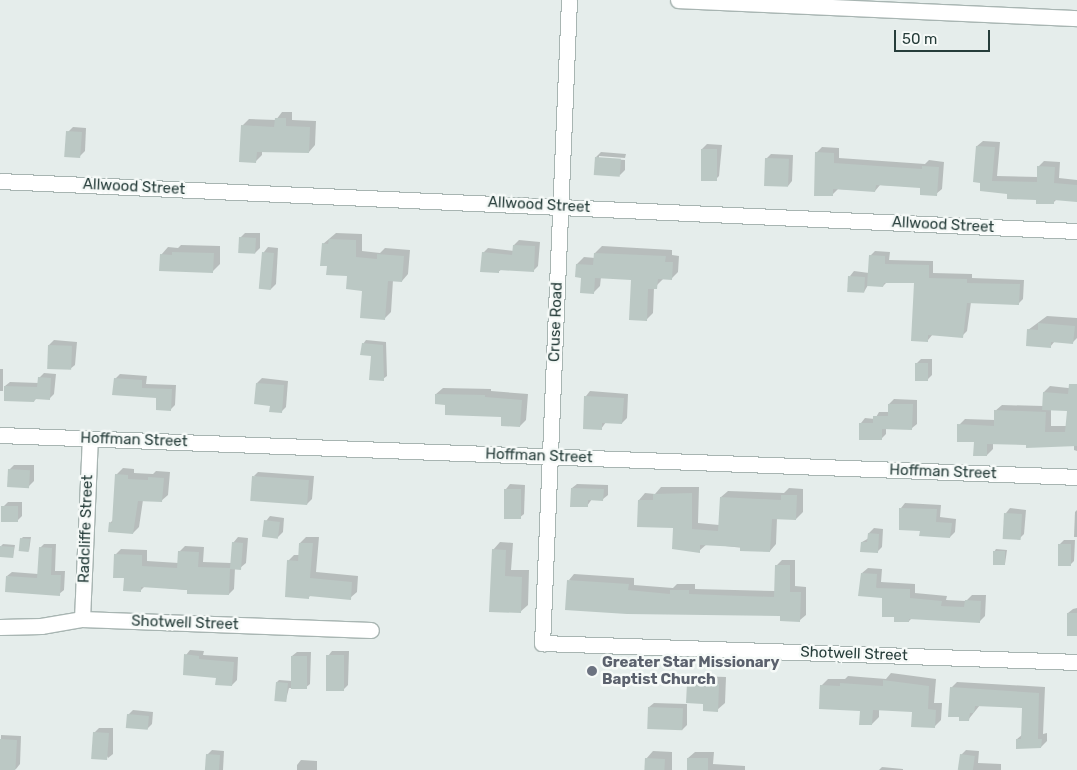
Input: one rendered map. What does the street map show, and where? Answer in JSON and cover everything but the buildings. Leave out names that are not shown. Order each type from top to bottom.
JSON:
[{"type":"street","name":"Cruse Road","points":[[542,643],[569,0]]},
{"type":"street","points":[[678,0],[1077,18]]},
{"type":"street","name":"Allwood Street","points":[[0,181],[1077,231]]},
{"type":"street","name":"Hoffman Street","points":[[0,435],[272,444],[1077,477]]},
{"type":"street","name":"Radcliffe Street","points":[[82,620],[90,439]]},
{"type":"street","name":"Shotwell Street","points":[[0,627],[41,626],[82,620],[371,630]]},
{"type":"street","name":"Shotwell Street","points":[[542,643],[1077,662]]},
{"type":"place","name":"Greater Star Missionary Baptist Church","points":[[592,671]]}]
